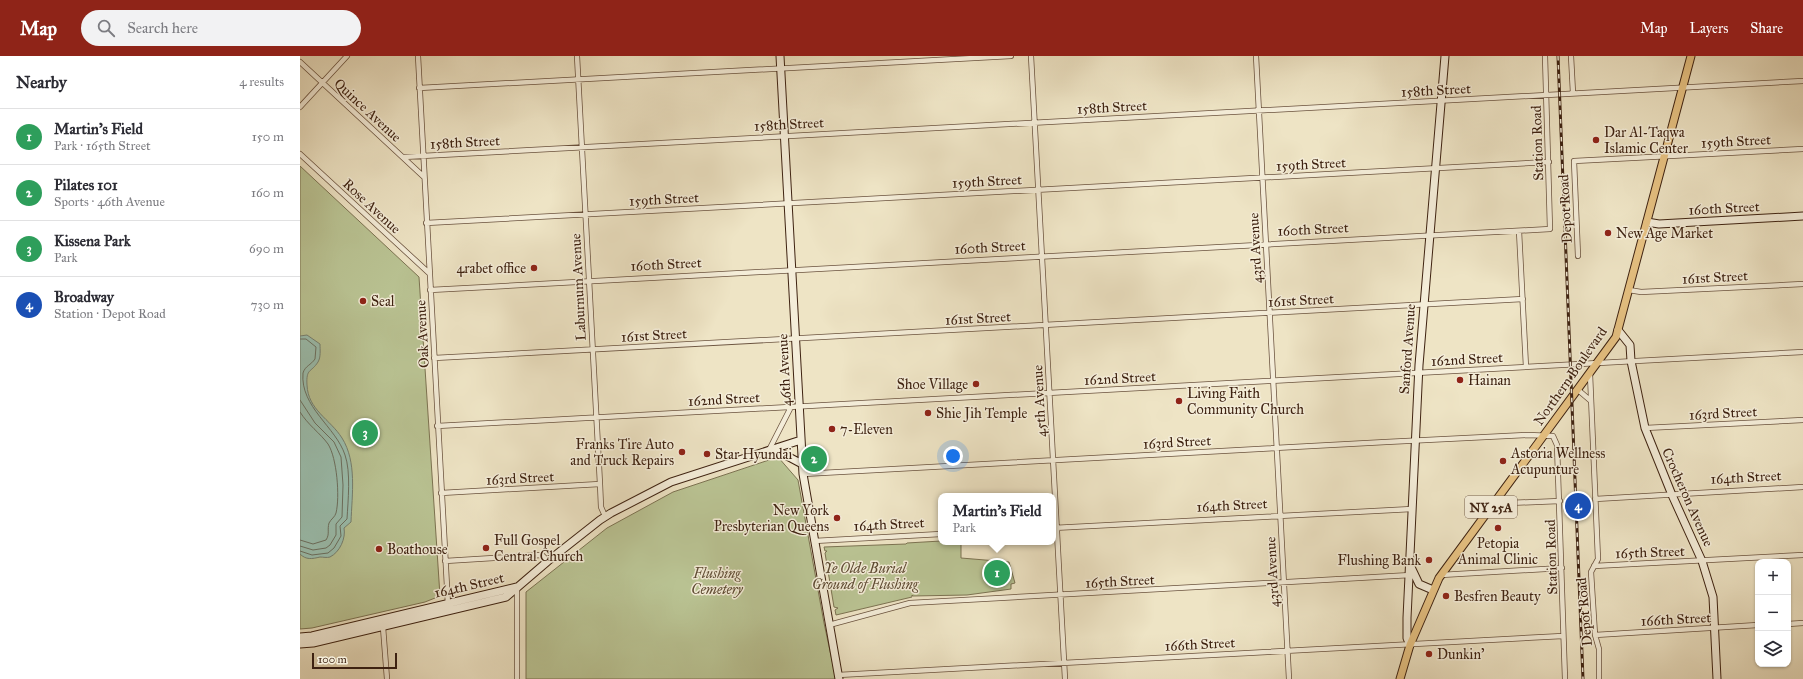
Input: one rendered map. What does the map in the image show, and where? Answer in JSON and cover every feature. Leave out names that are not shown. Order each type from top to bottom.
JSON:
[{"type":"main road","name":"Northern Boulevard","points":[[1400,679],[1410,645],[1440,576],[1616,336],[1691,56]]},
{"type":"street","points":[[300,107],[347,56]]},
{"type":"street","name":"Oak Avenue","points":[[418,56],[441,493],[449,607]]},
{"type":"street","name":"Laburnum Avenue","points":[[577,56],[601,507],[605,516]]},
{"type":"street","name":"46th Avenue","points":[[780,56],[802,464],[814,541],[839,677]]},
{"type":"street","points":[[419,88],[1011,56]]},
{"type":"street","name":"45th Avenue","points":[[1031,56],[1054,493]]},
{"type":"street","name":"43rd Avenue","points":[[1256,56],[1289,679]]},
{"type":"street","name":"Sanford Avenue","points":[[1410,645],[1407,638],[1411,575],[1410,565],[1418,372],[1445,56]]},
{"type":"street","name":"Station Road","points":[[1545,56],[1550,229]]},
{"type":"street","points":[[1571,56],[1573,93]]},
{"type":"street","name":"Quince Avenue","points":[[300,62],[424,178]]},
{"type":"street","name":"158th Street","points":[[423,155],[1803,81]]},
{"type":"street","name":"159th Street","points":[[1574,161],[1803,149]]},
{"type":"street","name":"Rose Avenue","points":[[300,154],[429,273]]},
{"type":"street","name":"Quince Avenue","points":[[403,157],[423,155]]},
{"type":"street","name":"Depot Road","points":[[1574,161],[1578,256]]},
{"type":"street","name":"159th Street","points":[[426,223],[1549,162]]},
{"type":"street","name":"160th Street","points":[[1647,222],[1659,224],[1803,216]]},
{"type":"street","name":"160th Street","points":[[430,290],[1550,229]]},
{"type":"street","points":[[1519,231],[1526,367]]},
{"type":"street","name":"161st Street","points":[[1629,290],[1640,292],[1803,284]]},
{"type":"street","name":"161st Street","points":[[434,358],[1523,299]]},
{"type":"street","name":"Crocheron Avenue","points":[[1618,330],[1630,345],[1631,361],[1645,428],[1672,495],[1702,561],[1713,598],[1717,679]]},
{"type":"street","name":"162nd Street","points":[[438,426],[1803,352]]},
{"type":"street","name":"Depot Road","points":[[1590,372],[1598,559],[1590,572],[1595,635],[1599,649],[1599,679]]},
{"type":"street","points":[[1577,390],[1591,401]]},
{"type":"street","points":[[771,449],[791,406]]},
{"type":"street","name":"163rd Street","points":[[1645,428],[1803,420]]},
{"type":"street","name":"163rd Street","points":[[803,474],[1415,440],[1528,435],[1553,436]]},
{"type":"street","name":"Station Road","points":[[1553,436],[1557,445],[1560,501],[1565,679]]},
{"type":"street","points":[[518,679],[517,587],[548,560],[605,516],[671,482],[801,440]]},
{"type":"street","points":[[771,449],[802,464]]},
{"type":"street","name":"163rd Street","points":[[441,493],[600,484]]},
{"type":"street","name":"164th Street","points":[[1595,499],[1803,487]]},
{"type":"street","points":[[1499,496],[1509,503],[1560,501]]},
{"type":"street","name":"164th Street","points":[[1056,528],[1412,509]]},
{"type":"street","name":"164th Street","points":[[814,541],[938,534]]},
{"type":"street","name":"45th Avenue","points":[[1056,541],[1065,679]]},
{"type":"street","points":[[445,561],[542,555],[548,560]]},
{"type":"street","name":"165th Street","points":[[1594,566],[1803,555]]},
{"type":"street","points":[[1440,576],[1562,568]]},
{"type":"street","points":[[1411,575],[1419,584],[1433,590]]},
{"type":"street","name":"165th Street","points":[[829,624],[910,603],[1411,575]]},
{"type":"street","name":"164th Street","points":[[300,644],[384,627],[517,587]]},
{"type":"street","name":"164th Street","points":[[300,637],[312,636],[449,607]]},
{"type":"street","points":[[1791,624],[1803,623]]},
{"type":"street","name":"166th Street","points":[[1595,635],[1755,625]]},
{"type":"street","points":[[384,627],[387,679]]},
{"type":"street","name":"166th Street","points":[[839,677],[1288,650],[1410,645],[1563,636]]},
{"type":"green space","points":[[300,166],[419,277],[440,596],[425,602],[312,628],[300,629]]},
{"type":"green space","name":"Flushing Cemetery","points":[[778,457],[798,480],[824,623],[836,679],[526,679],[526,592],[607,528],[673,492]]},
{"type":"green space","name":"Ye Olde Burial Ground of Flushing","points":[[938,541],[938,545],[961,545],[961,558],[1009,562],[1015,583],[1011,584],[1011,589],[967,595],[912,595],[912,597],[836,615],[835,610],[838,608],[834,607],[825,553],[827,551],[825,551],[824,547]]},
{"type":"water","points":[[307,335],[320,344],[319,360],[307,376],[308,394],[315,408],[337,431],[347,447],[352,468],[353,489],[351,522],[344,528],[342,544],[337,552],[330,557],[312,559],[300,554],[300,336]]},
{"type":"railway","points":[[1558,56],[1583,679]]},
{"type":"place","name":"Dar Al-Taqwa Islamic Center","points":[[1596,140]]},
{"type":"place","name":"New Age Market","points":[[1608,233]]},
{"type":"place","name":"4rabet office","points":[[534,268]]},
{"type":"place","name":"Seal","points":[[363,301]]},
{"type":"place","name":"Hainan","points":[[1460,380]]},
{"type":"place","name":"Shoe Village","points":[[976,384]]},
{"type":"place","name":"Living Faith Community Church","points":[[1179,401]]},
{"type":"place","name":"Shie Jih Temple","points":[[928,413]]},
{"type":"place","name":"7-Eleven","points":[[832,429]]},
{"type":"place","name":"Kissena Park","points":[[365,433]]},
{"type":"place","name":"Franks Tire Auto and Truck Repairs","points":[[682,452]]},
{"type":"place","name":"Star Hyundai","points":[[707,454]]},
{"type":"place","name":"Pilates 101","points":[[814,459]]},
{"type":"place","name":"Astoria Wellness Acupunture","points":[[1503,461]]},
{"type":"place","name":"Broadway","points":[[1578,506]]},
{"type":"place","name":"New York Presbyterian Queens","points":[[837,518]]},
{"type":"place","name":"Petopia Animal Clinic","points":[[1498,528]]},
{"type":"place","name":"Full Gospel Central Church","points":[[486,548]]},
{"type":"place","name":"Boathouse","points":[[379,549]]},
{"type":"place","name":"Flushing Bank","points":[[1429,560]]},
{"type":"place","name":"Martin's Field","points":[[997,573]]},
{"type":"place","name":"Besfren Beauty","points":[[1446,596]]},
{"type":"place","name":"Dunkin'","points":[[1429,654]]}]
